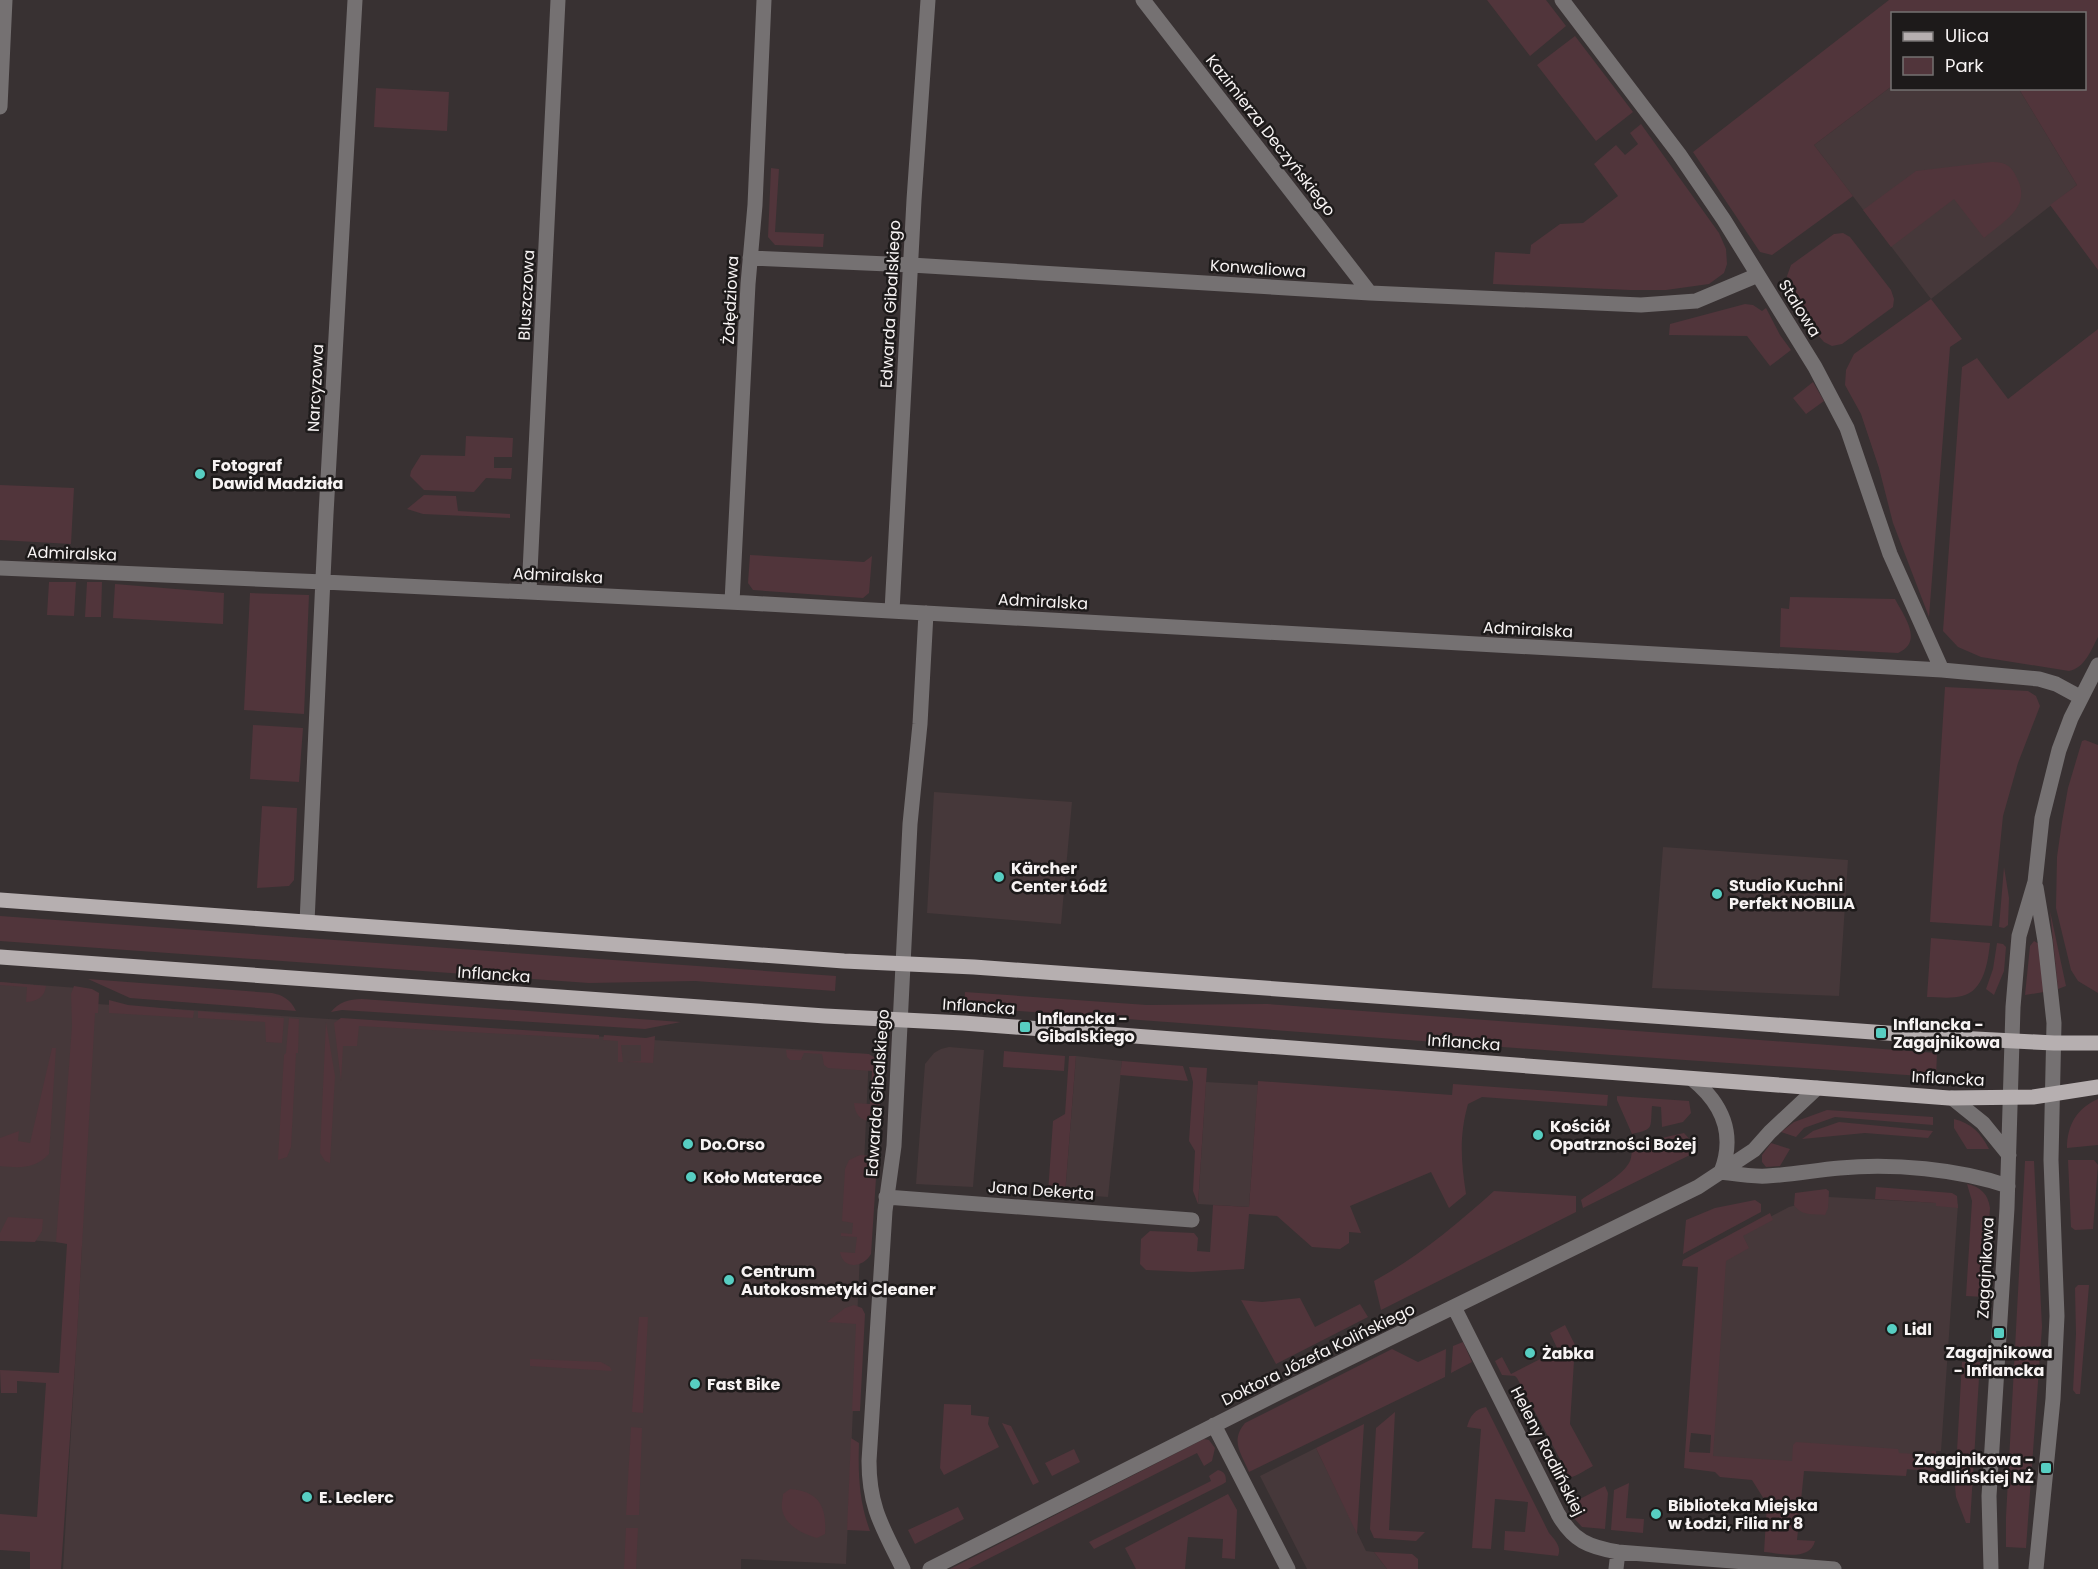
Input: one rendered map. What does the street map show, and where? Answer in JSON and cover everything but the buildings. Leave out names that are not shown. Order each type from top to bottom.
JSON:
[{"type":"main road","points":[[0,900],[605,945],[2013,1042],[2098,1043]]},
{"type":"main road","name":"Inflancka","points":[[0,957],[901,1020],[1952,1098],[2011,1099],[2098,1087]]},
{"type":"street","points":[[0,107],[5,0]]},
{"type":"street","name":"Narcyzowa","points":[[307,922],[355,0]]},
{"type":"street","name":"Bluszczowa","points":[[529,592],[558,0]]},
{"type":"street","name":"Żołędziowa","points":[[732,602],[750,258],[755,204],[764,0]]},
{"type":"street","name":"Edwarda Gibalskiego","points":[[892,611],[928,0]]},
{"type":"street","name":"Kazimierza Deczyńskiego","points":[[1143,0],[1370,293]]},
{"type":"street","name":"Stalowa","points":[[1562,0],[1679,154],[1758,274],[1815,367],[1846,428],[1890,554],[1942,670]]},
{"type":"street","name":"Konwaliowa","points":[[750,258],[1641,306],[1696,301],[1758,274]]},
{"type":"street","name":"Admiralska","points":[[0,568],[732,602],[1942,670],[2039,679],[2056,684],[2080,697]]},
{"type":"street","name":"Edwarda Gibalskiego","points":[[903,1569],[874,1507],[869,1477],[886,1197],[894,1146],[910,824],[921,724],[926,613]]},
{"type":"street","points":[[2036,1569],[2053,1399],[2056,1349],[2056,1269],[2051,1161],[2054,1043],[2052,998],[2036,882],[2042,819],[2049,785],[2059,750],[2080,697],[2098,664]]},
{"type":"street","name":"Zagajnikowa","points":[[1991,1569],[1989,1496],[2008,1186],[2019,936],[2036,882]]},
{"type":"street","points":[[1692,1078],[1714,1100],[1725,1121],[1728,1146],[1726,1161],[1721,1172],[1767,1176],[1840,1168],[1878,1167],[1968,1175],[2008,1186]]},
{"type":"street","name":"Doktora Józefa Kolińskiego","points":[[930,1569],[1214,1425],[1676,1198],[1754,1150],[1774,1127],[1817,1088]]},
{"type":"street","points":[[1952,1098],[1983,1123],[2009,1155]]},
{"type":"street","name":"Jana Dekerta","points":[[886,1197],[1192,1220]]},
{"type":"street","name":"Heleny Radlińskiej","points":[[1454,1306],[1564,1525],[1573,1535],[1597,1548],[1618,1552],[1834,1569]]},
{"type":"street","points":[[1214,1425],[1288,1569]]},
{"type":"street","points":[[1616,1569],[1618,1552]]},
{"type":"shaded area","points":[[1891,87],[1891,90],[2020,90],[2077,185],[1931,299],[1814,145]]},
{"type":"shaded area","points":[[934,792],[1072,802],[1061,924],[927,913]]},
{"type":"shaded area","points":[[1663,847],[1848,860],[1839,996],[1652,988]]},
{"type":"shaded area","points":[[0,982],[91,989],[97,1004],[869,1054],[846,1564],[741,1559],[741,1569],[63,1569],[82,1244],[0,1238]]},
{"type":"shaded area","points":[[949,1047],[984,1050],[973,1187],[916,1184],[925,1064],[934,1053]]},
{"type":"shaded area","points":[[1076,1056],[1122,1061],[1108,1197],[1065,1194]]},
{"type":"shaded area","points":[[1206,1082],[1258,1085],[1249,1207],[1198,1204]]},
{"type":"shaded area","points":[[1829,1197],[1958,1204],[1941,1451],[1936,1451],[1936,1471],[1711,1459],[1726,1240],[1789,1207]]},
{"type":"shaded area","points":[[1316,1448],[1366,1551],[1374,1552],[1387,1569],[1307,1569],[1260,1476]]},
{"type":"green space","points":[[1487,0],[1546,0],[1566,26],[1530,56]]},
{"type":"green space","points":[[1889,0],[2098,0],[2098,270],[2050,205],[2077,185],[2020,90],[2086,90],[2086,12],[1891,12],[1891,87],[1814,145],[1853,196],[1772,255],[1760,252],[1693,152]]},
{"type":"green space","points":[[1575,36],[1633,112],[1596,141],[1537,65]]},
{"type":"green space","points":[[376,88],[449,92],[447,131],[374,127]]},
{"type":"green space","points":[[1641,124],[1719,233],[1726,249],[1727,264],[1724,273],[1709,284],[1666,290],[1493,284],[1495,252],[1530,254],[1531,245],[1560,224],[1583,223],[1618,196],[1594,164],[1616,145],[1625,155],[1638,144],[1630,133]]},
{"type":"green space","points":[[1991,162],[2010,167],[2021,188],[2021,197],[2014,212],[1984,238],[1954,199],[1891,247],[1863,210],[1916,171]]},
{"type":"green space","points":[[771,168],[779,169],[775,232],[824,234],[823,247],[775,245],[768,237]]},
{"type":"green space","points":[[1843,233],[1850,237],[1891,290],[1894,299],[1893,307],[1842,344],[1832,346],[1824,342],[1817,334],[1789,289],[1787,276],[1791,265],[1834,234]]},
{"type":"green space","points":[[1931,299],[1962,339],[1950,347],[1929,617],[1893,523],[1879,468],[1861,414],[1845,385],[1846,370],[1854,354]]},
{"type":"green space","points":[[1745,304],[1753,305],[1762,311],[1766,308],[1791,350],[1770,366],[1747,336],[1669,335],[1670,324]]},
{"type":"green space","points":[[2098,329],[2098,637],[2083,662],[2069,671],[1981,657],[1958,647],[1943,631],[1962,367],[1977,358],[2008,399]]},
{"type":"green space","points":[[1813,382],[1824,401],[1806,414],[1793,398]]},
{"type":"green space","points":[[466,436],[513,438],[512,457],[494,457],[494,468],[512,468],[511,479],[486,478],[474,492],[424,490],[410,476],[421,455],[465,456]]},
{"type":"green space","points":[[0,485],[74,488],[71,544],[0,540]]},
{"type":"green space","points":[[424,495],[456,496],[458,511],[510,514],[510,518],[423,514],[407,509]]},
{"type":"green space","points":[[750,555],[864,562],[872,556],[869,593],[863,598],[753,590],[748,583]]},
{"type":"green space","points":[[49,582],[76,582],[74,616],[47,615]]},
{"type":"green space","points":[[87,582],[102,582],[101,617],[85,617]]},
{"type":"green space","points":[[115,584],[224,593],[223,624],[113,618]]},
{"type":"green space","points":[[250,593],[309,595],[304,714],[244,710]]},
{"type":"green space","points":[[1790,597],[1895,599],[1910,628],[1910,642],[1898,653],[1780,647],[1781,608],[1789,609]]},
{"type":"green space","points":[[1945,687],[2028,691],[2036,696],[2040,706],[2018,763],[2003,816],[1992,926],[1930,922]]},
{"type":"green space","points":[[253,725],[303,728],[299,782],[250,779]]},
{"type":"green space","points":[[2082,741],[2098,745],[2098,993],[2078,981],[2071,970],[2056,908],[2057,857],[2062,822],[2068,788]]},
{"type":"green space","points":[[262,806],[297,808],[294,880],[289,886],[257,888]]},
{"type":"green space","points":[[2004,867],[2009,898],[2008,925],[2004,928],[1999,927]]},
{"type":"green space","points":[[2050,911],[2066,986],[2058,989]]},
{"type":"green space","points":[[0,916],[836,976],[835,991],[695,981],[589,983],[0,941]]},
{"type":"green space","points":[[1931,938],[1990,943],[1984,975],[1969,993],[1953,997],[1927,997]]},
{"type":"green space","points":[[2034,941],[2039,944],[2044,992],[2025,995],[2030,946]]},
{"type":"green space","points":[[1997,943],[2006,947],[2004,971],[1994,995],[1986,989],[1993,969]]},
{"type":"green space","points":[[88,979],[272,993],[286,999],[296,1011],[130,998]]},
{"type":"green space","points":[[0,982],[46,986],[39,998],[26,1002],[27,987],[0,985]]},
{"type":"green space","points":[[74,986],[92,989],[99,993],[98,1013],[95,1013],[61,1569],[30,1569],[30,1552],[0,1550],[0,1514],[37,1517],[46,1383],[17,1381],[17,1393],[1,1393],[0,1370],[59,1373],[67,1244],[56,1242],[72,1026],[71,994]]},
{"type":"green space","points":[[965,992],[1147,1005],[1267,1004],[1937,1053],[1936,1077],[964,1007]]},
{"type":"green space","points":[[362,999],[681,1022],[645,1029],[342,1010],[331,1012],[345,1002]]},
{"type":"green space","points":[[109,1000],[128,1005],[194,1011],[193,1018],[109,1013]]},
{"type":"green space","points":[[198,1011],[284,1018],[282,1043],[266,1042],[265,1022],[198,1018]]},
{"type":"green space","points":[[289,1018],[299,1019],[291,1147],[287,1157],[278,1160],[284,1055]]},
{"type":"green space","points":[[341,1018],[599,1035],[599,1039],[359,1026],[357,1046],[343,1046],[341,1081],[334,1023]]},
{"type":"green space","points":[[326,1022],[335,1076],[330,1163],[325,1161],[320,1153]]},
{"type":"green space","points":[[604,1035],[646,1038],[655,1036],[653,1063],[627,1062],[641,1061],[641,1045],[621,1045],[623,1062],[618,1062],[618,1041],[603,1040]]},
{"type":"green space","points":[[52,1048],[56,1048],[49,1154],[33,1165],[0,1166],[0,1138],[19,1131],[18,1141],[30,1143]]},
{"type":"green space","points":[[786,1050],[869,1054],[877,1059],[878,1065],[883,1065],[879,1118],[870,1121],[862,1119],[856,1113],[854,1103],[870,1104],[872,1071],[828,1068],[824,1065],[822,1054],[804,1053],[801,1060],[790,1060]]},
{"type":"green space","points":[[1004,1051],[1065,1056],[1064,1071],[1003,1067]]},
{"type":"green space","points":[[1069,1056],[1076,1056],[1065,1194],[1048,1193],[1053,1121],[1065,1114]]},
{"type":"green space","points":[[1122,1061],[1183,1066],[1188,1081],[1120,1075]]},
{"type":"green space","points":[[1189,1067],[1207,1068],[1198,1204],[1193,1191],[1195,1151],[1189,1141],[1193,1082]]},
{"type":"green space","points":[[1258,1081],[1452,1095],[1453,1084],[1608,1095],[1607,1106],[1482,1097],[1468,1104],[1463,1127],[1462,1149],[1466,1194],[1449,1208],[1431,1172],[1350,1206],[1361,1233],[1349,1232],[1349,1243],[1340,1249],[1312,1247],[1277,1216],[1249,1214],[1244,1269],[1192,1272],[1146,1270],[1140,1264],[1141,1239],[1150,1231],[1194,1233],[1198,1238],[1197,1251],[1210,1252],[1213,1205],[1249,1207]]},
{"type":"green space","points":[[1617,1096],[1689,1101],[1691,1113],[1683,1122],[1662,1127],[1661,1107],[1652,1106],[1651,1123],[1648,1129],[1632,1134]]},
{"type":"green space","points":[[2098,1099],[2098,1145],[2067,1148],[2069,1132],[2075,1118],[2084,1107]]},
{"type":"green space","points":[[1827,1110],[1933,1117],[1933,1125],[1835,1117],[1804,1128],[1796,1137],[1781,1132],[1794,1122]]},
{"type":"green space","points":[[1954,1119],[1966,1123],[1975,1130],[1989,1149],[1967,1149],[1954,1128]]},
{"type":"green space","points":[[1839,1122],[1933,1131],[1928,1138],[1865,1133],[1802,1139],[1813,1131]]},
{"type":"green space","points":[[1684,1133],[1693,1143],[1694,1153],[1583,1208],[1581,1200],[1625,1168],[1630,1161],[1635,1144]]},
{"type":"green space","points":[[1771,1143],[1790,1149],[1780,1166],[1766,1167],[1762,1162],[1762,1155]]},
{"type":"green space","points":[[860,1155],[873,1156],[877,1163],[871,1254],[863,1262],[854,1265],[845,1262],[840,1252],[855,1253],[857,1237],[841,1236],[841,1233],[852,1234],[853,1223],[842,1221],[845,1169],[849,1160]]},
{"type":"green space","points":[[2068,1160],[2094,1160],[2098,1165],[2093,1229],[2075,1230],[2071,1227]]},
{"type":"green space","points":[[2025,1161],[2034,1161],[2042,1327],[2026,1548],[2006,1547]]},
{"type":"green space","points":[[1967,1184],[1983,1192],[1990,1208],[1984,1297],[1966,1296],[1972,1201]]},
{"type":"green space","points":[[1876,1187],[1952,1193],[1957,1196],[1958,1208],[1936,1206],[1936,1203],[1875,1199]]},
{"type":"green space","points":[[1826,1189],[1829,1191],[1828,1208],[1825,1215],[1804,1213],[1794,1205],[1795,1193]]},
{"type":"green space","points":[[1494,1191],[1576,1196],[1576,1212],[1381,1310],[1374,1281],[1406,1262],[1436,1240]]},
{"type":"green space","points":[[1755,1200],[1761,1204],[1761,1212],[1683,1254],[1686,1220],[1715,1208]]},
{"type":"green space","points":[[1770,1213],[1773,1220],[1743,1236],[1749,1248],[1726,1261],[1713,1456],[1792,1461],[1793,1445],[1796,1442],[1898,1449],[1899,1453],[1931,1455],[1932,1451],[1936,1451],[1936,1471],[1907,1469],[1906,1476],[1804,1471],[1797,1540],[1815,1541],[1812,1548],[1807,1552],[1793,1555],[1764,1552],[1767,1504],[1752,1480],[1720,1477],[1715,1472],[1684,1468],[1698,1267],[1682,1266],[1683,1260]],"holes":[[[1691,1433],[1711,1435],[1710,1453],[1689,1452]]]},
{"type":"green space","points":[[8,1217],[43,1219],[42,1231],[35,1242],[0,1241],[0,1233]]},
{"type":"green space","points":[[2078,1285],[2089,1285],[2080,1394],[2076,1394],[2073,1390],[2076,1334],[2075,1288]]},
{"type":"green space","points":[[1300,1298],[1315,1327],[1360,1304],[1368,1317],[1276,1364],[1241,1300],[1262,1302]]},
{"type":"green space","points":[[854,1305],[862,1308],[865,1314],[860,1411],[852,1411],[856,1324],[827,1322],[845,1308]]},
{"type":"green space","points":[[639,1317],[648,1317],[643,1413],[632,1412]]},
{"type":"green space","points":[[1565,1325],[1575,1345],[1570,1424],[1593,1466],[1564,1479],[1554,1475],[1549,1469],[1562,1463],[1517,1378],[1502,1375],[1495,1361],[1502,1357],[1511,1374],[1558,1350],[1550,1333]]},
{"type":"green space","points":[[1463,1342],[1472,1362],[1451,1373],[1453,1346]]},
{"type":"green space","points":[[1392,1349],[1418,1362],[1446,1349],[1445,1377],[1249,1472],[1238,1447],[1238,1436],[1245,1423]]},
{"type":"green space","points":[[530,1359],[601,1362],[610,1367],[612,1371],[530,1366]]},
{"type":"green space","points":[[1962,1362],[1980,1362],[1970,1523],[1966,1523],[1956,1497],[1955,1486]]},
{"type":"green space","points":[[944,1404],[971,1405],[971,1415],[989,1417],[988,1424],[999,1447],[944,1475],[940,1468]]},
{"type":"green space","points":[[1486,1407],[1549,1533],[1557,1544],[1558,1556],[1504,1550],[1505,1531],[1525,1532],[1528,1502],[1495,1499],[1491,1549],[1472,1548],[1481,1429],[1467,1427],[1474,1414]]},
{"type":"green space","points":[[1395,1412],[1389,1530],[1425,1532],[1416,1541],[1374,1538],[1370,1529],[1376,1428]]},
{"type":"green space","points":[[1002,1423],[1011,1426],[1039,1482],[1033,1485]]},
{"type":"green space","points":[[1364,1424],[1357,1534],[1316,1448]]},
{"type":"green space","points":[[631,1427],[642,1428],[639,1515],[626,1515]]},
{"type":"green space","points":[[851,1438],[859,1443],[860,1487],[870,1531],[847,1530]]},
{"type":"green space","points":[[1204,1439],[1209,1440],[1215,1448],[1212,1461],[1204,1466],[1197,1453],[968,1569],[950,1569]]},
{"type":"green space","points":[[1074,1449],[1080,1462],[1052,1476],[1045,1463]]},
{"type":"green space","points":[[1218,1470],[1225,1476],[1226,1482],[1223,1484],[1094,1549],[1089,1542],[1211,1481],[1209,1476]]},
{"type":"green space","points":[[1629,1483],[1626,1518],[1644,1519],[1643,1533],[1611,1530],[1614,1490]]},
{"type":"green space","points":[[1605,1486],[1608,1493],[1605,1529],[1582,1527],[1572,1516],[1576,1501]]},
{"type":"green space","points":[[790,1489],[808,1493],[819,1502],[824,1516],[825,1534],[817,1538],[801,1532],[787,1520],[782,1504],[783,1494]]},
{"type":"green space","points":[[1228,1494],[1237,1510],[1235,1559],[1222,1558],[1223,1539],[1188,1537],[1185,1569],[1136,1569],[1125,1548]]},
{"type":"green space","points":[[958,1507],[964,1519],[915,1544],[908,1530]]},
{"type":"green space","points":[[626,1528],[638,1528],[636,1569],[624,1569]]},
{"type":"green space","points":[[1374,1552],[1412,1554],[1418,1559],[1418,1569],[1387,1569]]},
{"type":"place","name":"Fotograf Dawid Madziała","points":[[200,474]]},
{"type":"place","name":"Kärcher Center Łódź","points":[[999,877]]},
{"type":"place","name":"Studio Kuchni Perfekt NOBILIA","points":[[1717,894]]},
{"type":"place","name":"Inflancka - Gibalskiego","points":[[1025,1027]]},
{"type":"place","name":"Inflancka - Zagajnikowa","points":[[1881,1033]]},
{"type":"place","name":"Kościół Opatrzności Bożej","points":[[1538,1135]]},
{"type":"place","name":"Do.Orso","points":[[688,1144]]},
{"type":"place","name":"Koło Materace","points":[[691,1177]]},
{"type":"place","name":"Centrum Autokosmetyki Cleaner","points":[[729,1280]]},
{"type":"place","name":"Lidl","points":[[1892,1329]]},
{"type":"place","name":"Zagajnikowa - Inflancka","points":[[1999,1333]]},
{"type":"place","name":"Żabka","points":[[1530,1353]]},
{"type":"place","name":"Fast Bike","points":[[695,1384]]},
{"type":"place","name":"Zagajnikowa - Radlińskiej NŻ","points":[[2046,1468]]},
{"type":"place","name":"E. Leclerc","points":[[307,1497]]},
{"type":"place","name":"Biblioteka Miejska w Łodzi, Filia nr 8","points":[[1656,1514]]}]
